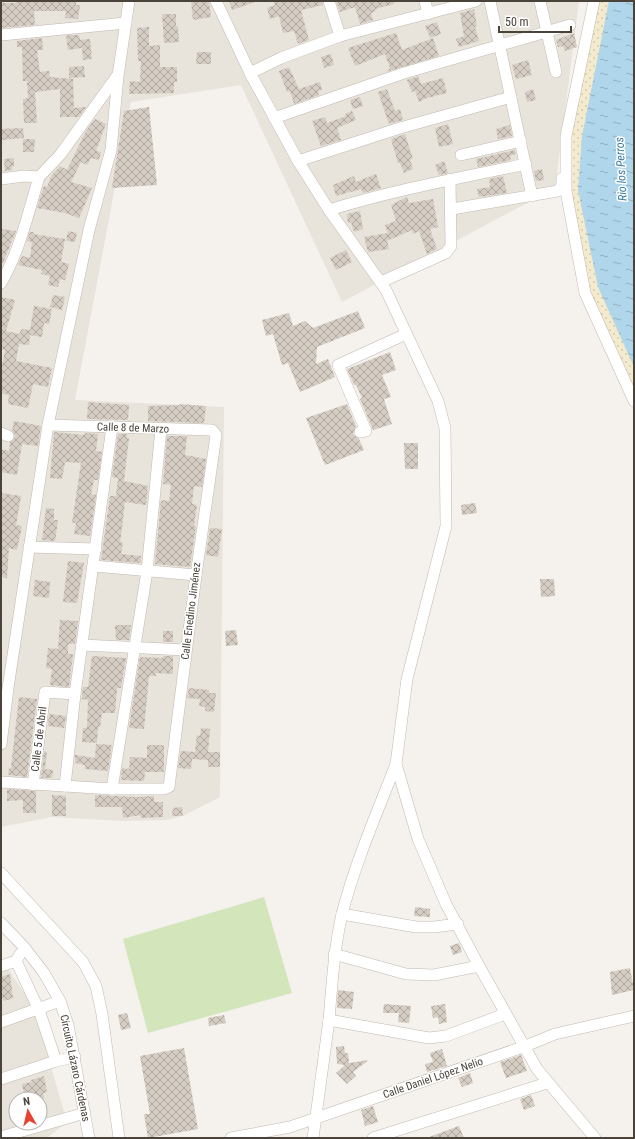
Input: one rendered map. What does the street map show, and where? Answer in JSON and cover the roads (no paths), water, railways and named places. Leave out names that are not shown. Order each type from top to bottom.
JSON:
[{"type":"street","points":[[1,744],[48,425],[89,230],[111,150],[118,76],[129,1]]},
{"type":"street","points":[[216,1],[250,73],[298,161],[329,210],[381,282],[438,401],[445,428],[446,526],[407,679],[396,764],[352,880],[342,914],[334,954],[329,1020],[313,1138]]},
{"type":"street","points":[[329,1],[340,36]]},
{"type":"street","points":[[425,1],[428,14]]},
{"type":"street","points":[[250,73],[280,58],[340,36],[476,1]]},
{"type":"street","points":[[490,1],[532,196]]},
{"type":"street","points":[[540,1],[556,72]]},
{"type":"street","points":[[452,209],[558,191],[562,185],[565,134],[594,1]]},
{"type":"street","points":[[594,1],[566,136],[566,191],[585,293],[634,401]]},
{"type":"street","points":[[1,35],[126,23]]},
{"type":"street","points":[[274,118],[404,73],[570,25]]},
{"type":"street","points":[[1,283],[10,267],[21,240],[39,177],[60,155],[118,76]]},
{"type":"street","points":[[298,161],[400,128],[510,98]]},
{"type":"street","points":[[461,156],[521,141]]},
{"type":"street","points":[[329,210],[375,196],[526,164]]},
{"type":"street","points":[[1,179],[24,176],[39,177]]},
{"type":"street","points":[[381,282],[446,253],[452,246],[450,179]]},
{"type":"street","points":[[360,432],[366,431],[338,365],[406,334]]},
{"type":"street","name":"Calle 8 de Marzo","points":[[48,425],[212,430],[216,435]]},
{"type":"street","points":[[65,786],[75,694],[94,566],[112,427]]},
{"type":"street","points":[[1,782],[112,789],[147,571],[162,429]]},
{"type":"street","name":"Calle Enedino Jiménez","points":[[112,789],[164,789],[169,787],[196,575],[216,435]]},
{"type":"street","points":[[29,547],[96,549]]},
{"type":"street","points":[[94,566],[196,575]]},
{"type":"street","points":[[82,645],[136,646],[186,650]]},
{"type":"street","name":"Calle 5 de Abril","points":[[33,785],[45,692],[75,694]]},
{"type":"street","points":[[396,764],[418,839],[446,904],[523,1047],[547,1083],[595,1138]]},
{"type":"street","points":[[1,872],[83,962],[96,986],[102,1014],[119,1138]]},
{"type":"street","points":[[342,914],[416,927],[434,927],[458,924]]},
{"type":"street","name":"Circuito Lázaro Cárdenas","points":[[1,923],[24,947],[44,973],[60,1001],[68,1025],[75,1057],[89,1138]]},
{"type":"street","points":[[1,966],[16,961],[24,947]]},
{"type":"street","points":[[334,954],[406,974],[434,975],[479,966]]},
{"type":"street","points":[[16,961],[39,1010],[56,1061]]},
{"type":"street","points":[[1,1022],[39,1010],[60,1001]]},
{"type":"street","points":[[329,1020],[429,1038],[446,1036],[505,1014]]},
{"type":"street","name":"Calle Daniel López Nelio","points":[[231,1138],[290,1127],[523,1047],[555,1034],[634,1016]]},
{"type":"street","points":[[1,1079],[56,1061],[75,1057]]},
{"type":"street","points":[[373,1138],[547,1083]]},
{"type":"street","points":[[1,1137],[85,1113]]},
{"type":"water","name":"Rio los Perros","points":[[609,1],[634,1],[634,367],[598,287],[578,190],[582,136]]}]
